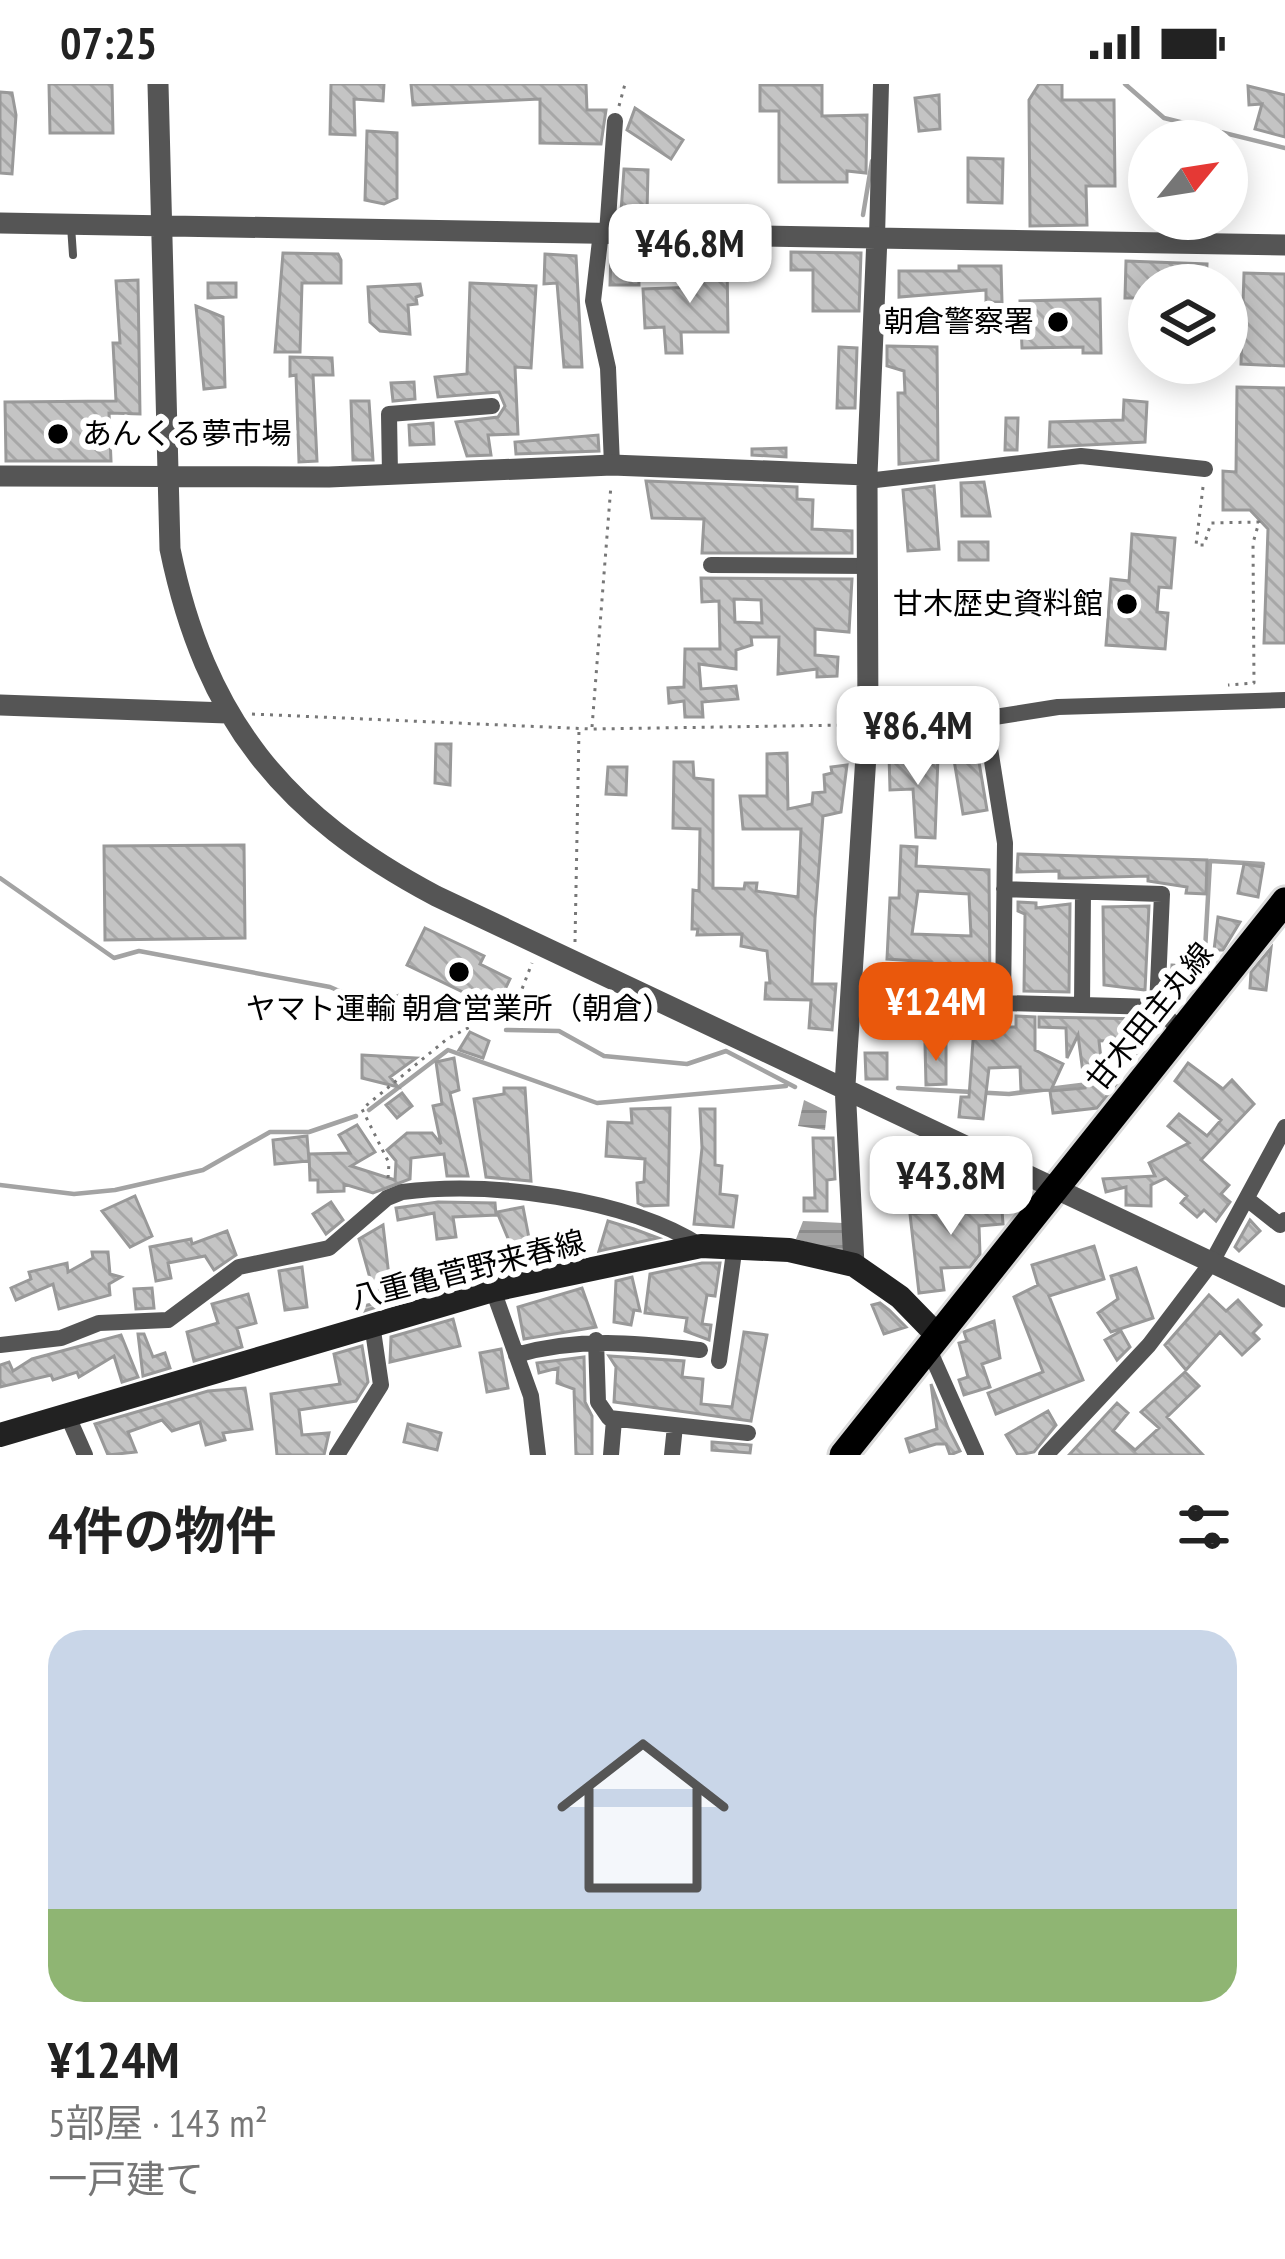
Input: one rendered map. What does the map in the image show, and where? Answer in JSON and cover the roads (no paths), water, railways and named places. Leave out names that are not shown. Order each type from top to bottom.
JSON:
[{"type":"main road","name":"甘木田主丸線","points":[[843,1455],[1285,902]]},
{"type":"main road","name":"八重亀菅野来春線","points":[[0,1435],[494,1290],[701,1246],[735,1245],[854,1265],[888,1287],[932,1340]]},
{"type":"street","points":[[158,84],[170,549],[181,602],[227,713],[272,776],[323,827],[370,861],[535,944],[845,1085],[1285,1297]]},
{"type":"street","points":[[854,1265],[845,1085],[868,731],[867,478],[881,84]]},
{"type":"street","points":[[612,466],[608,368],[592,301],[615,122]]},
{"type":"street","points":[[0,223],[1285,245]]},
{"type":"street","points":[[390,475],[389,414],[492,406]]},
{"type":"street","points":[[0,476],[390,475],[612,466],[867,478],[1081,456],[1205,469]]},
{"type":"street","points":[[711,565],[868,566]]},
{"type":"street","points":[[868,731],[1148,702],[1285,700]]},
{"type":"street","points":[[0,705],[227,713]]},
{"type":"street","points":[[985,718],[1005,844],[1003,1003],[1157,1007],[1181,1031]]},
{"type":"street","points":[[1004,889],[1162,894],[1157,1007]]},
{"type":"street","points":[[1082,1005],[1083,892]]},
{"type":"street","points":[[1046,1455],[1149,1346],[1212,1262],[1285,1127]]},
{"type":"street","points":[[0,1345],[62,1338],[99,1324],[168,1320],[239,1267],[329,1248],[388,1198],[416,1191],[538,1192],[671,1227],[701,1246]]},
{"type":"street","points":[[1247,1199],[1280,1225],[1285,1220]]},
{"type":"street","points":[[719,1361],[735,1245]]},
{"type":"street","points":[[494,1290],[537,1425],[538,1455]]},
{"type":"street","points":[[337,1455],[381,1385],[372,1324]]},
{"type":"street","points":[[516,1355],[596,1340],[700,1350]]},
{"type":"street","points":[[596,1340],[598,1402],[614,1420],[748,1432]]},
{"type":"street","points":[[932,1340],[976,1455]]},
{"type":"street","points":[[66,1412],[86,1455]]},
{"type":"street","points":[[611,1455],[614,1420]]},
{"type":"street","points":[[672,1455],[675,1426]]},
{"type":"lane","points":[[71,224],[73,255]]},
{"type":"waterway","points":[[1125,84],[1164,118],[1285,148]]},
{"type":"waterway","points":[[863,215],[872,161]]},
{"type":"waterway","points":[[1205,950],[1210,861],[1263,864]]},
{"type":"waterway","points":[[0,878],[114,958],[139,951],[330,987],[374,1006],[406,993],[461,1019]]},
{"type":"waterway","points":[[506,1030],[559,1031],[604,1056],[687,1064],[726,1051],[795,1087]]},
{"type":"waterway","points":[[1100,1082],[1111,1080],[1144,1044]]},
{"type":"waterway","points":[[369,1110],[448,1050],[597,1103],[786,1086]]},
{"type":"waterway","points":[[898,1088],[1009,1094],[1089,1084]]},
{"type":"waterway","points":[[0,1185],[74,1194],[115,1190],[203,1170],[270,1132],[309,1132],[356,1116]]},
{"type":"place","name":"朝倉警察署","points":[[1058,322]]},
{"type":"place","name":"あんくる夢市場","points":[[58,434]]},
{"type":"place","name":"甘木歴史資料館","points":[[1127,604]]},
{"type":"place","name":"ヤマト運輸 朝倉営業所（朝倉）","points":[[459,972]]}]
